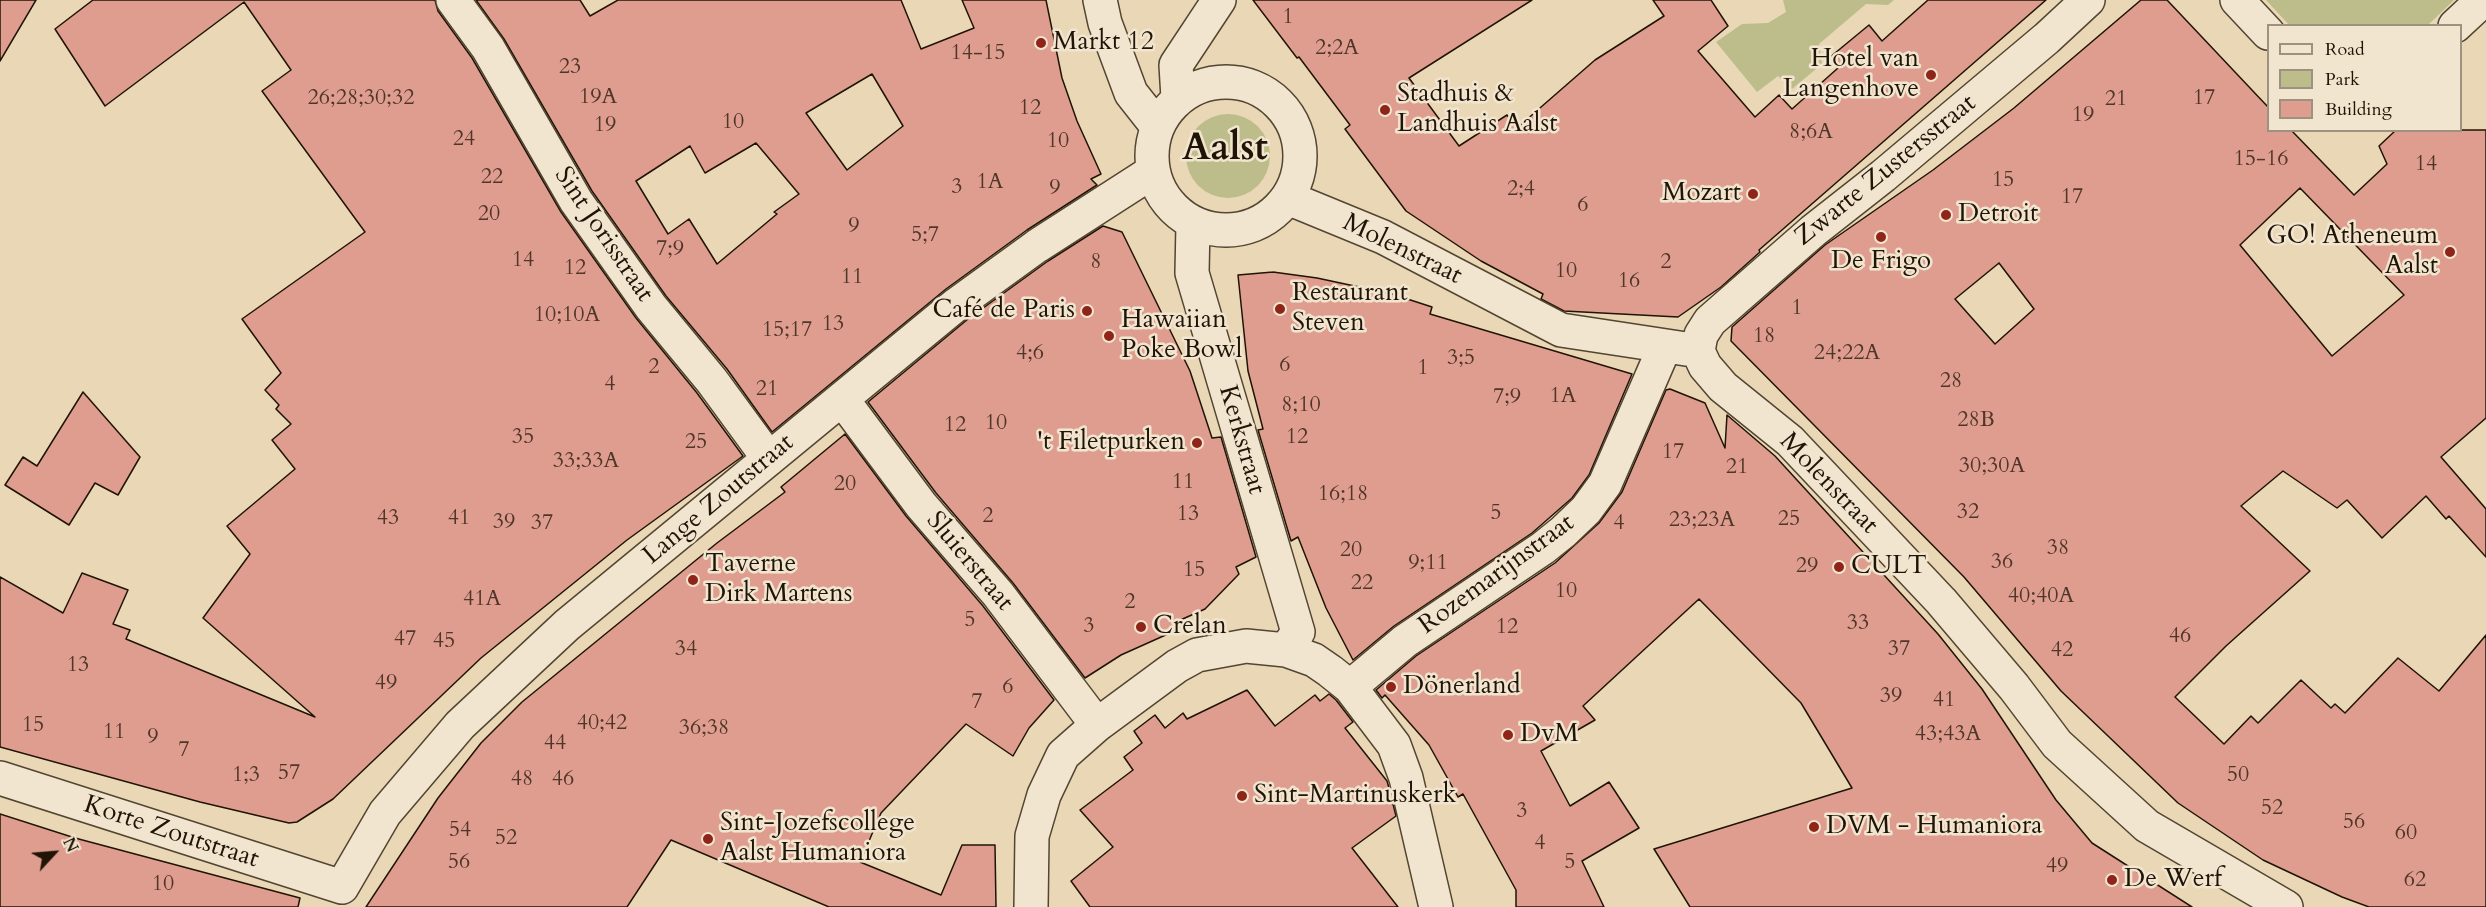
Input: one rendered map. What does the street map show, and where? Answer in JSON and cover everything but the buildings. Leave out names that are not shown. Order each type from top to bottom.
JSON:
[{"type":"street","name":"Sint Jorisstraat","points":[[453,0],[488,48],[576,201],[651,307],[712,381],[769,459]]},
{"type":"street","points":[[1100,0],[1105,23],[1131,93],[1157,126]]},
{"type":"street","points":[[1178,98],[1176,65],[1219,0]]},
{"type":"street","name":"Zwarte Zustersstraat","points":[[1698,351],[1701,335],[1710,321],[1813,231],[1883,176],[2038,45],[2088,0]]},
{"type":"street","points":[[2237,0],[2267,32]]},
{"type":"street","points":[[2457,24],[2483,0]]},
{"type":"street","points":[[1241,82],[1264,91],[1282,107],[1295,128],[1301,152],[1299,176],[1288,198],[1274,214],[1256,225],[1235,231],[1214,230],[1193,224],[1174,211],[1160,193],[1152,172],[1151,149],[1157,126],[1166,111],[1178,98],[1210,83],[1241,82]]},
{"type":"street","name":"Lange Zoutstraat","points":[[343,897],[385,813],[460,725],[567,625],[957,304],[1152,172]]},
{"type":"street","name":"Molenstraat","points":[[1288,198],[1383,237],[1561,330],[1698,351],[1705,366],[1724,387],[1790,441],[1941,601],[2014,687],[2056,744],[2147,826],[2286,907]]},
{"type":"street","name":"Kerkstraat","points":[[1193,224],[1192,273],[1298,632],[1286,650]]},
{"type":"street","name":"Rozemarijnstraat","points":[[1350,687],[1405,641],[1550,543],[1586,510],[1605,484],[1665,346]]},
{"type":"street","name":"Sluierstraat","points":[[842,399],[921,505],[998,594],[1097,725]]},
{"type":"street","points":[[1031,907],[1032,836],[1044,795],[1063,755],[1097,725],[1177,666],[1197,655],[1246,646],[1286,650],[1314,660],[1350,687],[1394,745],[1402,767],[1436,907]]},
{"type":"street","name":"Korte Zoutstraat","points":[[0,778],[343,897]]},
{"type":"green space","points":[[1783,0],[1894,0],[1888,5],[1866,4],[1819,44],[1822,64],[1792,89],[1778,76],[1757,92],[1716,42],[1742,24],[1768,23],[1786,12]]},
{"type":"green space","points":[[2266,0],[2454,0],[2429,24],[2288,24]]},
{"type":"green space","points":[[1228,114],[1244,117],[1258,126],[1267,140],[1270,156],[1267,172],[1258,186],[1244,195],[1228,198],[1212,195],[1198,186],[1189,172],[1186,156],[1189,140],[1198,126],[1212,117]]},
{"type":"place","name":"Markt 12","points":[[1041,43]]},
{"type":"place","name":"Hotel van Langenhove","points":[[1931,75]]},
{"type":"place","name":"Stadhuis & Landhuis Aalst","points":[[1385,110]]},
{"type":"place","name":"Mozart","points":[[1753,194]]},
{"type":"place","name":"Detroit","points":[[1946,215]]},
{"type":"place","name":"De Frigo","points":[[1881,237]]},
{"type":"place","name":"GO! Atheneum Aalst","points":[[2450,252]]},
{"type":"place","name":"Restaurant Steven","points":[[1280,309]]},
{"type":"place","name":"Café de Paris","points":[[1087,311]]},
{"type":"place","name":"Hawaiian Poke Bowl","points":[[1109,336]]},
{"type":"place","name":"'t Filetpurken","points":[[1197,443]]},
{"type":"place","name":"CULT","points":[[1839,567]]},
{"type":"place","name":"Taverne Dirk Martens","points":[[693,580]]},
{"type":"place","name":"Crelan","points":[[1141,627]]},
{"type":"place","name":"Dönerland","points":[[1391,687]]},
{"type":"place","name":"DvM","points":[[1508,735]]},
{"type":"place","name":"Sint-Martinuskerk","points":[[1242,796]]},
{"type":"place","name":"DVM - Humaniora","points":[[1814,827]]},
{"type":"place","name":"Sint-Jozefscollege Aalst Humaniora","points":[[708,839]]},
{"type":"place","name":"De Werf","points":[[2112,880]]},
{"type":"district","name":"Aalst","points":[[1225,150]]}]
